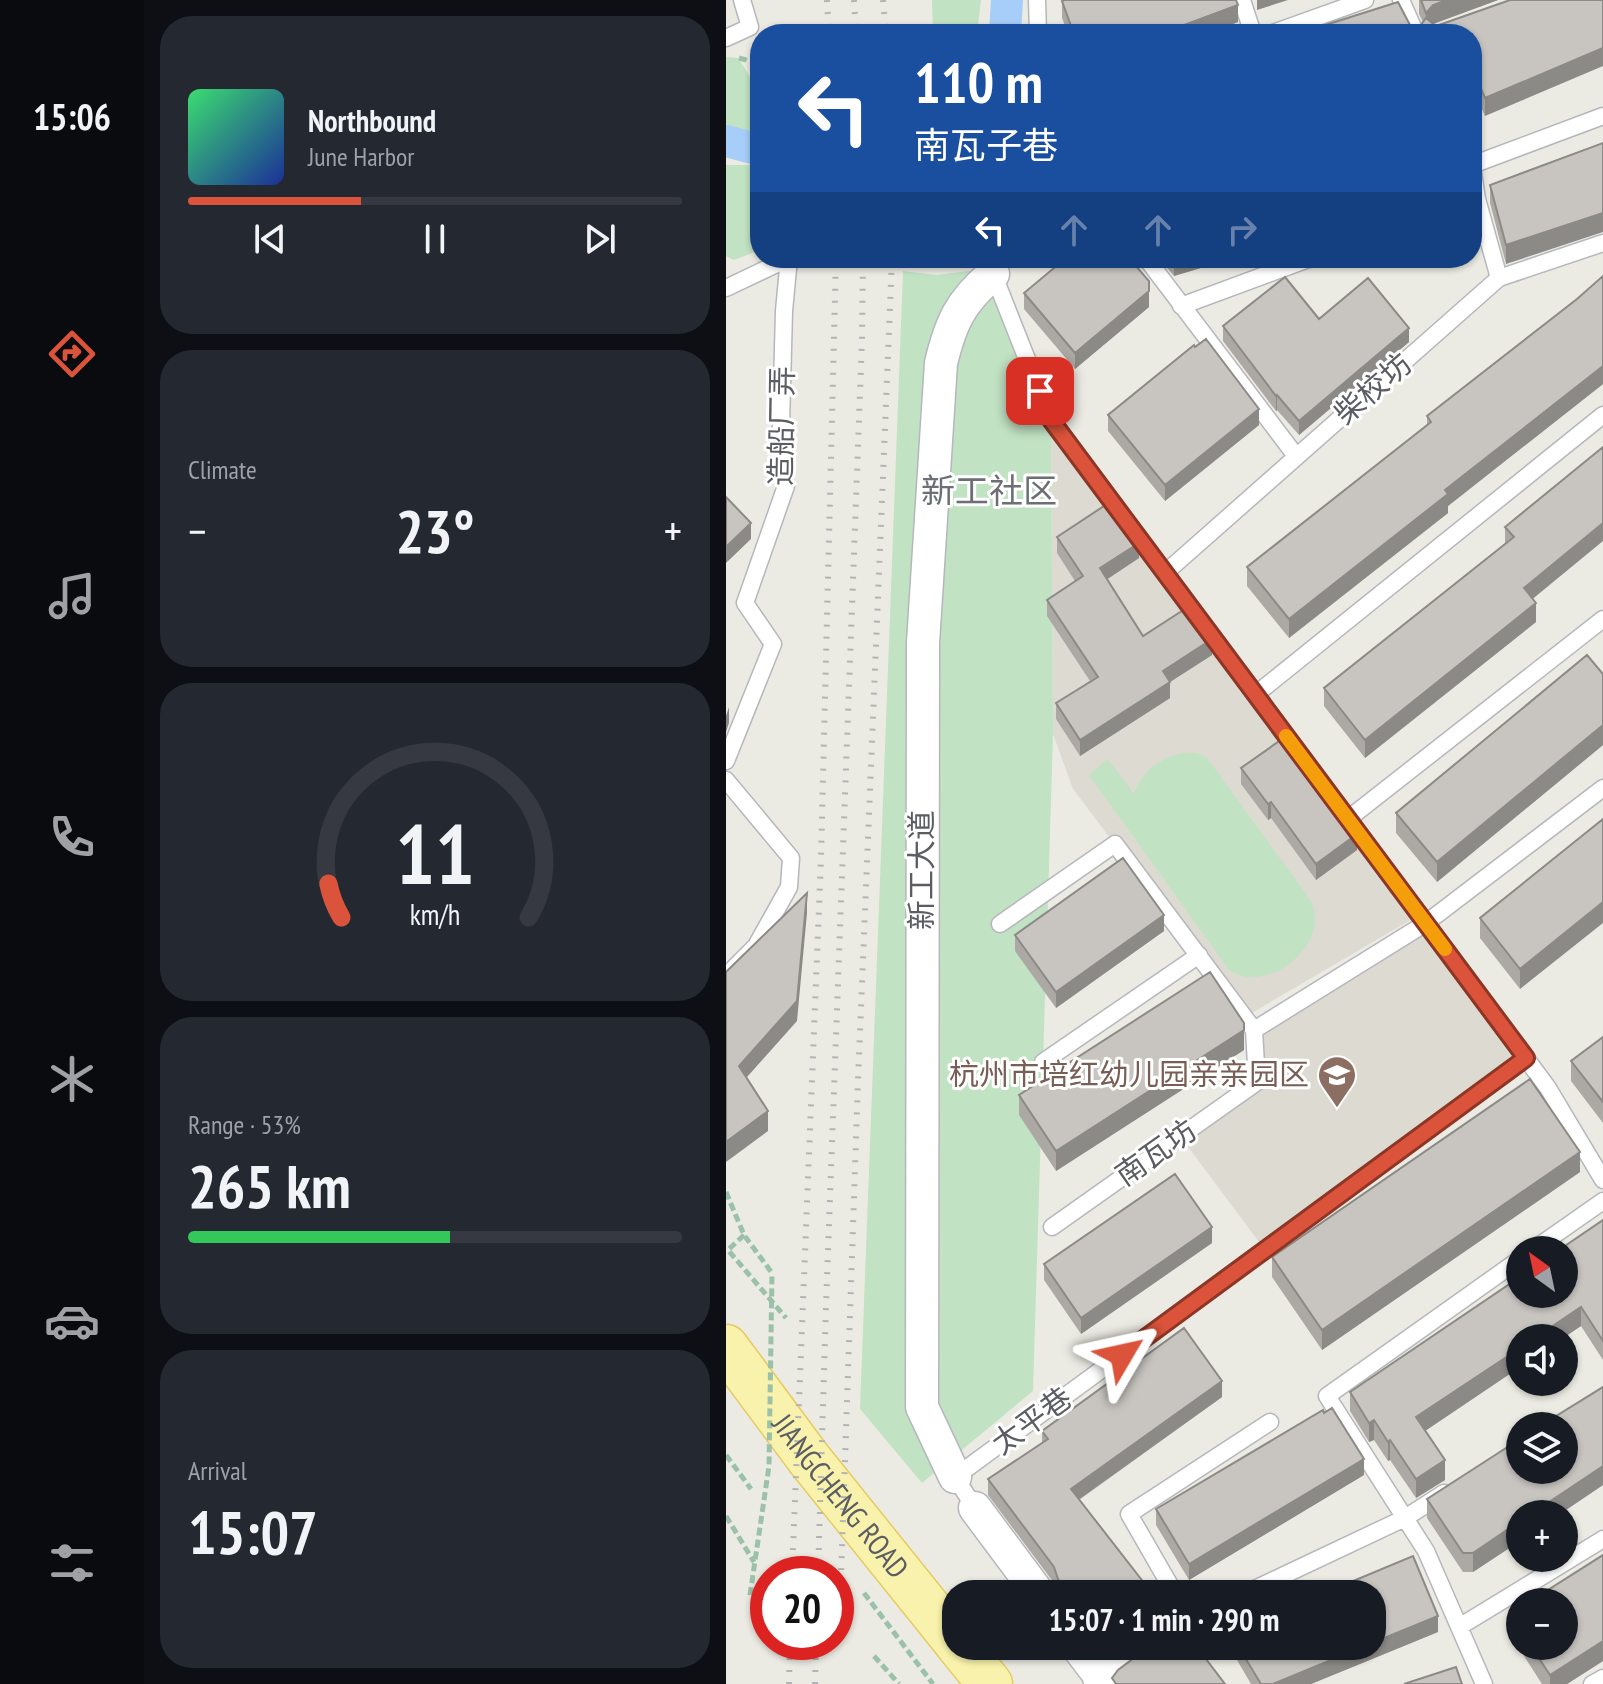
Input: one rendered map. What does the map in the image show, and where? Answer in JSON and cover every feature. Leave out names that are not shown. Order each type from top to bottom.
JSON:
[{"type":"main road","name":"JIANGCHENG ROAD","points":[[726,1347],[809,1459],[942,1624]]},
{"type":"main road","name":"JIANGCHENG ROAD","points":[[971,1660],[990,1684]]},
{"type":"street","name":"新工大道","points":[[955,1477],[922,1407],[923,643],[941,363],[950,326],[989,268]]},
{"type":"street","points":[[975,1508],[1029,1580]]},
{"type":"street","points":[[1086,1660],[1099,1679]]},
{"type":"lane","points":[[726,38],[750,27],[742,0]]},
{"type":"lane","points":[[1037,0],[1038,24]]},
{"type":"lane","points":[[1242,0],[1250,24]]},
{"type":"lane","points":[[1298,24],[1365,0]]},
{"type":"lane","points":[[1401,0],[1412,24]]},
{"type":"lane","points":[[1482,162],[1603,116]]},
{"type":"lane","points":[[1482,225],[1499,278]]},
{"type":"lane","name":"柴校坊","points":[[1165,573],[1499,278],[1603,243]]},
{"type":"lane","points":[[726,288],[768,268]]},
{"type":"lane","name":"造船厂弄","points":[[726,761],[773,644],[745,603],[786,486],[780,462],[788,268]]},
{"type":"lane","points":[[991,268],[1051,420],[1548,1088],[1603,1180]]},
{"type":"lane","points":[[1153,268],[1296,456]]},
{"type":"lane","points":[[1181,306],[1284,268]]},
{"type":"lane","points":[[1255,695],[1603,415]]},
{"type":"lane","points":[[1348,819],[1603,619]]},
{"type":"lane","points":[[726,780],[791,858],[789,887],[756,946],[726,976]]},
{"type":"lane","points":[[1000,924],[1115,844],[1254,1030],[1426,923],[1603,788]]},
{"type":"lane","points":[[1043,1062],[1199,955]]},
{"type":"lane","name":"南瓦坊","points":[[1052,1227],[1257,1082],[1254,1030]]},
{"type":"lane","name":"太平巷","points":[[955,1477],[1526,1058]]},
{"type":"lane","points":[[1553,1236],[1603,1201]]},
{"type":"lane","points":[[1484,1684],[1426,1551],[1327,1396],[1506,1269]]},
{"type":"lane","points":[[1167,1580],[1129,1514],[1270,1422]]},
{"type":"lane","points":[[955,1477],[975,1508]]},
{"type":"lane","points":[[1274,1580],[1405,1518],[1456,1485]]},
{"type":"lane","points":[[1459,1627],[1603,1539]]},
{"type":"lane","points":[[1099,1679],[1124,1660]]},
{"type":"lane","points":[[1592,1684],[1603,1678]]},
{"type":"path","points":[[726,1192],[744,1235],[772,1273],[769,1466],[755,1556]]},
{"type":"path","points":[[744,1235],[728,1250],[786,1318]]},
{"type":"path","points":[[726,1455],[751,1489]]},
{"type":"path","points":[[726,1516],[750,1556]]},
{"type":"path","points":[[874,1656],[899,1684]]},
{"type":"shaded area","points":[[1051,420],[1419,915],[1245,1017],[1073,789],[1053,734]]},
{"type":"shaded area","name":"杭州市培红幼儿园亲亲园区","points":[[1426,923],[1526,1058],[1265,1250],[1180,1136],[1257,1082],[1254,1030]]},
{"type":"green space","points":[[932,0],[981,0],[978,24],[933,24]]},
{"type":"green space","points":[[726,57],[738,58],[750,77],[750,137],[726,129]]},
{"type":"green space","points":[[726,165],[750,165],[750,254],[734,260],[726,256]]},
{"type":"green space","points":[[991,268],[1051,420],[1053,734],[1033,1391],[922,1483],[860,1409],[903,271],[937,275]]},
{"type":"green space","points":[[1181,753],[1196,753],[1207,758],[1311,901],[1315,917],[1312,933],[1293,961],[1278,971],[1245,977],[1230,971],[1089,775],[1108,759],[1134,794],[1141,779],[1152,768]]},
{"type":"building","points":[[1236,0],[1238,5],[1187,24],[1070,24],[1062,1]]},
{"type":"building","points":[[1421,0],[1447,0],[1433,5],[1426,13]]},
{"type":"building","points":[[1510,0],[1603,0],[1603,48],[1485,98],[1482,91],[1482,24],[1442,24]]},
{"type":"building","points":[[1398,2],[1409,24],[1329,24]]},
{"type":"building","points":[[1603,143],[1603,213],[1506,245],[1490,185]]},
{"type":"building","points":[[1054,268],[1138,268],[1149,281],[1149,291],[1075,353],[1024,293]]},
{"type":"building","points":[[1603,276],[1603,366],[1445,490],[1448,494],[1289,619],[1247,567],[1431,422],[1427,416]]},
{"type":"building","points":[[1285,277],[1319,319],[1368,278],[1409,328],[1299,421],[1223,326]]},
{"type":"building","points":[[1206,339],[1259,409],[1165,485],[1108,415],[1194,345]]},
{"type":"building","points":[[1603,447],[1603,523],[1524,588],[1536,603],[1365,740],[1324,688],[1514,537],[1505,527]]},
{"type":"building","points":[[726,497],[751,523],[726,547]]},
{"type":"building","points":[[1110,502],[1139,543],[1100,568],[1143,636],[1188,607],[1212,639],[1163,671],[1170,682],[1080,740],[1056,703],[1098,677],[1047,600],[1083,576],[1057,537]]},
{"type":"building","points":[[1587,655],[1603,674],[1603,725],[1437,862],[1396,813]]},
{"type":"building","points":[[1285,737],[1357,834],[1316,864],[1271,802],[1268,804],[1241,768]]},
{"type":"building","points":[[1603,819],[1603,902],[1520,969],[1480,918]]},
{"type":"building","points":[[1123,858],[1164,915],[1056,992],[1015,935]]},
{"type":"building","points":[[807,893],[797,1001],[739,1066],[768,1111],[726,1142],[726,972]]},
{"type":"building","points":[[1210,972],[1244,1023],[1244,1030],[1056,1151],[1019,1095]]},
{"type":"building","points":[[1603,1037],[1603,1102],[1571,1061]]},
{"type":"building","points":[[1530,1079],[1580,1152],[1322,1330],[1272,1257]]},
{"type":"building","points":[[1175,1174],[1212,1227],[1081,1318],[1044,1264]]},
{"type":"building","points":[[1603,1220],[1603,1341],[1581,1307],[1556,1324],[1506,1324],[1506,1357],[1416,1417],[1445,1460],[1416,1479],[1374,1420],[1369,1423],[1350,1392],[1506,1286],[1506,1308],[1578,1308],[1578,1237]]},
{"type":"building","points":[[1184,1328],[1222,1381],[1071,1489],[1142,1580],[1059,1580],[1054,1567],[988,1479],[1048,1439],[1042,1431]]},
{"type":"building","points":[[1603,1387],[1603,1466],[1578,1483],[1578,1412],[1562,1412]]},
{"type":"building","points":[[1332,1408],[1364,1459],[1189,1564],[1156,1509],[1323,1410],[1324,1413]]},
{"type":"building","points":[[1506,1448],[1506,1484],[1576,1484],[1552,1500],[1506,1500],[1506,1531],[1473,1553],[1463,1553],[1427,1499]]},
{"type":"building","points":[[1603,1555],[1603,1641],[1578,1657],[1578,1588],[1551,1588]]},
{"type":"building","points":[[1413,1556],[1438,1616],[1386,1637],[1386,1580],[1356,1580]]},
{"type":"building","points":[[1131,1660],[1207,1660],[1225,1684],[1116,1684],[1112,1678]]},
{"type":"building","points":[[1246,1660],[1331,1660],[1273,1684],[1261,1684]]},
{"type":"building","points":[[1540,1660],[1573,1660],[1550,1675]]},
{"type":"building","points":[[1456,1667],[1462,1684],[1404,1684]]},
{"type":"waterway","points":[[1006,24],[1007,0]]},
{"type":"waterway","points":[[726,141],[750,147]]},
{"type":"railway","points":[[827,0],[828,24]]},
{"type":"railway","points":[[854,0],[855,24]]},
{"type":"railway","points":[[883,0],[885,24]]},
{"type":"railway","points":[[793,1556],[821,858],[836,268]]},
{"type":"railway","points":[[819,1556],[863,268]]},
{"type":"railway","points":[[842,1556],[892,268]]},
{"type":"railway","points":[[789,1684],[790,1660]]},
{"type":"railway","points":[[815,1684],[816,1660]]},
{"type":"slow traffic","points":[[1286,736],[1445,949]]},
{"type":"place","name":"杭州市培红幼儿园亲亲园区","points":[[1337,1109]]},
{"type":"district","name":"新工社区","points":[[989,491]]},
{"type":"route","points":[[1040,391],[1051,420],[1526,1058],[1122,1355]]}]
